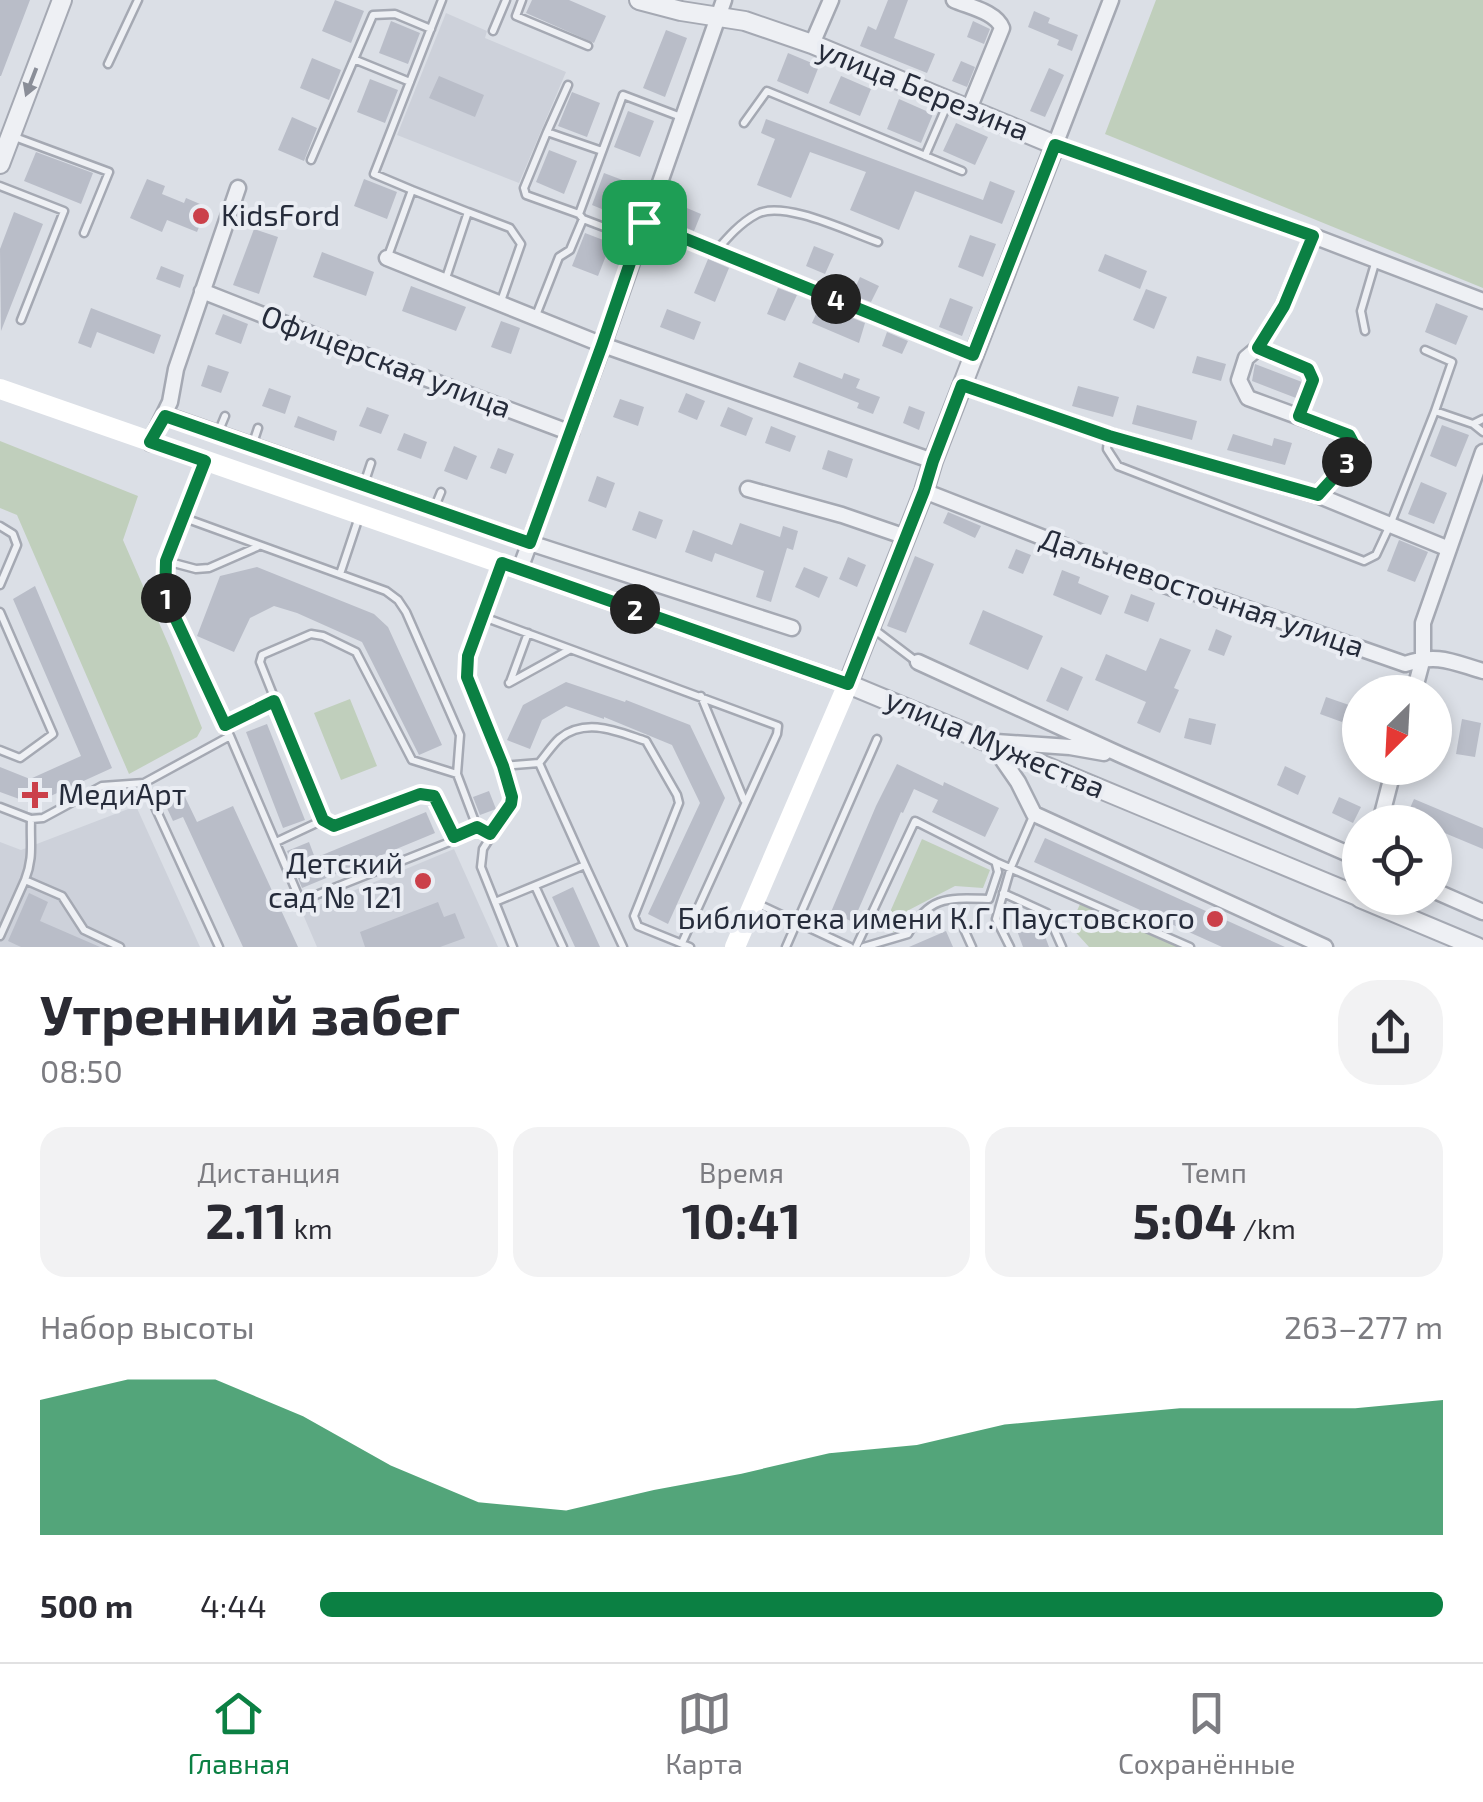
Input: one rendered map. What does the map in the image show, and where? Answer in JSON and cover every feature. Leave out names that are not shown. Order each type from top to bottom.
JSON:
[{"type":"main road","name":"улица Мужества","points":[[0,389],[848,684]]},
{"type":"main road","points":[[736,947],[848,684]]},
{"type":"street","points":[[0,164],[9,122],[62,0]]},
{"type":"street","name":"улица Березина","points":[[639,0],[681,11],[721,8],[745,22],[812,44],[1055,145],[1483,301]]},
{"type":"street","points":[[812,44],[830,0]]},
{"type":"street","points":[[954,0],[994,16],[1002,28],[969,110]]},
{"type":"street","points":[[848,684],[1111,0]]},
{"type":"street","points":[[511,566],[530,543],[721,8]]},
{"type":"street","points":[[150,442],[170,402],[176,369],[238,188]]},
{"type":"street","points":[[644,222],[973,355]]},
{"type":"street","points":[[1313,236],[1284,306],[1258,348],[1246,358],[1239,380],[1248,398],[1349,435],[1356,448],[1318,495]]},
{"type":"street","points":[[387,258],[602,345],[933,461]]},
{"type":"street","name":"Офицерская улица","points":[[202,290],[571,433]]},
{"type":"street","points":[[962,385],[1109,436],[1318,495],[1449,549]]},
{"type":"street","points":[[165,416],[434,509],[464,513],[530,543],[792,628]]},
{"type":"street","points":[[1418,675],[1423,658],[1423,623],[1483,452]]},
{"type":"street","points":[[748,489],[906,537]]},
{"type":"street","name":"Дальневосточная улица","points":[[924,491],[1172,588],[1213,597],[1405,664],[1434,657],[1483,671]]},
{"type":"street","points":[[918,662],[1121,756],[1342,851]]},
{"type":"street","name":"улица Мужества","points":[[848,684],[1342,889]]},
{"type":"street","points":[[990,742],[1070,747],[1121,756]]},
{"type":"street","points":[[990,742],[1018,782],[1034,814],[1325,947]]},
{"type":"street","points":[[1452,899],[1483,912]]},
{"type":"street","name":"улица Мужества","points":[[1402,915],[1477,947]]},
{"type":"lane","points":[[108,64],[138,0]]},
{"type":"lane","points":[[442,0],[374,174],[510,228],[521,244],[500,304]]},
{"type":"lane","points":[[494,31],[506,0]]},
{"type":"lane","points":[[522,0],[516,16],[588,46]]},
{"type":"lane","points":[[312,160],[372,15],[395,14],[432,29]]},
{"type":"lane","points":[[356,60],[410,82]]},
{"type":"lane","points":[[568,85],[524,188],[526,195],[638,240]]},
{"type":"lane","points":[[744,123],[767,91],[962,171]]},
{"type":"lane","points":[[535,319],[559,258],[570,250],[623,96],[682,117]]},
{"type":"lane","points":[[925,156],[948,102]]},
{"type":"lane","points":[[9,122],[109,172],[84,234]]},
{"type":"lane","points":[[547,132],[602,150]]},
{"type":"lane","points":[[0,186],[64,212],[21,320]]},
{"type":"lane","points":[[387,258],[412,190]]},
{"type":"lane","points":[[716,251],[731,233],[760,212],[787,210],[878,242]]},
{"type":"lane","points":[[445,282],[468,212]]},
{"type":"lane","points":[[1365,331],[1361,311],[1376,259]]},
{"type":"lane","points":[[1258,348],[1308,369],[1313,380],[1299,416]]},
{"type":"lane","points":[[1109,436],[1107,449],[1118,466],[1364,562],[1376,555],[1390,525],[1452,362],[1425,350]]},
{"type":"lane","points":[[1436,411],[1473,424],[1483,432]]},
{"type":"lane","points":[[218,434],[224,416]]},
{"type":"lane","points":[[1473,424],[1483,419]]},
{"type":"lane","points":[[252,446],[258,428]]},
{"type":"lane","points":[[205,461],[166,561],[165,596],[298,895],[306,899],[447,843],[477,827]]},
{"type":"lane","points":[[364,484],[371,463]]},
{"type":"lane","points":[[434,509],[441,492]]},
{"type":"lane","points":[[340,574],[360,514]]},
{"type":"lane","points":[[182,517],[386,591],[398,600],[460,735],[457,774],[477,827],[490,834]]},
{"type":"lane","points":[[0,526],[13,534],[17,545],[0,586]]},
{"type":"lane","points":[[166,561],[208,568],[258,546]]},
{"type":"lane","points":[[511,566],[482,616],[468,656],[467,677],[512,797],[490,834],[481,867],[513,947]]},
{"type":"lane","points":[[0,612],[52,734],[20,758],[0,750]]},
{"type":"lane","points":[[482,616],[778,726],[682,943]]},
{"type":"lane","points":[[870,626],[918,662]]},
{"type":"lane","points":[[528,633],[509,683],[570,650]]},
{"type":"lane","points":[[454,837],[434,796],[420,794],[334,826],[323,820],[261,668],[262,655],[311,634],[356,652],[412,760],[457,774]]},
{"type":"lane","points":[[700,695],[744,801]]},
{"type":"lane","points":[[225,725],[274,701]]},
{"type":"lane","points":[[503,766],[539,763],[560,738],[580,728],[606,727],[646,741],[679,803],[634,916],[638,926],[690,947]]},
{"type":"lane","points":[[0,807],[31,820],[43,818],[102,786],[144,783],[230,736]]},
{"type":"lane","points":[[786,947],[877,739]]},
{"type":"lane","points":[[539,763],[623,947]]},
{"type":"lane","points":[[144,783],[219,947]]},
{"type":"lane","points":[[1010,947],[996,919],[1011,867],[1034,814]]},
{"type":"lane","points":[[0,936],[33,858],[31,820]]},
{"type":"lane","points":[[276,842],[323,820]]},
{"type":"lane","points":[[857,947],[915,822],[1190,947]]},
{"type":"lane","points":[[754,902],[857,947],[909,938],[919,913],[948,898],[989,899],[998,872],[996,862]]},
{"type":"lane","points":[[495,902],[585,865]]},
{"type":"lane","points":[[25,880],[62,896],[84,930],[120,947]]},
{"type":"lane","points":[[535,886],[563,947]]},
{"type":"lane","points":[[1003,893],[1047,912],[1062,947]]},
{"type":"lane","points":[[959,918],[972,947]]},
{"type":"shaded area","points":[[446,13],[487,31],[485,38],[566,72],[519,183],[397,135]]},
{"type":"shaded area","points":[[136,806],[200,947],[0,947],[0,842],[21,850]]},
{"type":"shaded area","name":"Детский сад № 121","points":[[454,849],[498,947],[317,947],[302,912]]},
{"type":"green space","points":[[1156,0],[1483,0],[1483,288],[1105,134]]},
{"type":"green space","points":[[0,441],[138,496],[123,540],[202,728],[197,737],[129,774],[17,515],[0,508]]},
{"type":"green space","points":[[350,699],[377,766],[341,780],[314,713]]},
{"type":"green space","points":[[922,839],[990,870],[983,888],[955,886],[907,911],[896,933],[883,928]]},
{"type":"green space","points":[[1081,902],[1178,947],[1089,947],[1070,926]]},
{"type":"building","points":[[0,0],[30,0],[1,76],[0,76]]},
{"type":"building","points":[[335,0],[364,11],[351,43],[322,31]]},
{"type":"building","points":[[532,0],[569,0],[606,16],[594,43],[526,13]]},
{"type":"building","points":[[888,0],[908,0],[894,38],[935,54],[927,73],[860,46],[868,26],[876,30]]},
{"type":"building","points":[[1034,11],[1050,18],[1048,23],[1078,35],[1072,51],[1057,45],[1059,40],[1028,27]]},
{"type":"building","points":[[391,21],[420,33],[408,64],[379,53]]},
{"type":"building","points":[[973,21],[990,29],[984,44],[967,37]]},
{"type":"building","points":[[666,30],[687,38],[665,97],[643,88]]},
{"type":"building","points":[[788,53],[819,66],[808,94],[777,81]]},
{"type":"building","points":[[312,58],[341,70],[329,100],[300,88]]},
{"type":"building","points":[[961,61],[975,67],[967,87],[952,81]]},
{"type":"building","points":[[1049,68],[1064,75],[1045,117],[1030,111]]},
{"type":"building","points":[[439,76],[484,95],[475,117],[429,98]]},
{"type":"building","points":[[841,76],[871,89],[860,116],[829,103]]},
{"type":"building","points":[[370,79],[398,90],[385,123],[357,112]]},
{"type":"building","points":[[572,92],[600,103],[587,137],[558,126]]},
{"type":"building","points":[[899,99],[933,114],[921,143],[887,129]]},
{"type":"building","points":[[628,111],[654,121],[640,157],[614,147]]},
{"type":"building","points":[[292,117],[317,128],[304,161],[278,150]]},
{"type":"building","points":[[766,119],[983,200],[990,181],[1015,191],[1002,224],[915,191],[899,230],[850,210],[866,172],[810,152],[791,198],[757,185],[775,139],[761,133]]},
{"type":"building","points":[[956,123],[988,137],[975,165],[943,151]]},
{"type":"building","points":[[549,150],[577,161],[564,194],[536,182]]},
{"type":"building","points":[[36,152],[93,173],[81,204],[24,181]]},
{"type":"building","points":[[604,173],[633,184],[621,217],[592,205]]},
{"type":"building","points":[[147,179],[165,186],[162,194],[207,207],[197,232],[167,220],[162,232],[130,218]]},
{"type":"building","points":[[364,179],[397,192],[387,219],[354,206]]},
{"type":"building","points":[[675,203],[701,214],[694,231],[668,220]]},
{"type":"building","points":[[14,212],[43,224],[1,331],[0,249]]},
{"type":"building","points":[[254,229],[278,237],[259,294],[233,285]]},
{"type":"building","points":[[585,233],[611,243],[598,276],[572,266]]},
{"type":"building","points":[[970,235],[996,244],[983,277],[958,267]]},
{"type":"building","points":[[814,246],[834,254],[825,274],[806,266]]},
{"type":"building","points":[[322,252],[374,272],[366,296],[313,277]]},
{"type":"building","points":[[1105,254],[1147,271],[1140,289],[1098,271]]},
{"type":"building","points":[[708,259],[729,268],[715,302],[694,293]]},
{"type":"building","points":[[161,266],[184,275],[180,288],[156,279]]},
{"type":"building","points":[[860,277],[879,286],[871,302],[852,295]]},
{"type":"building","points":[[411,286],[466,307],[456,331],[402,311]]},
{"type":"building","points":[[778,288],[797,295],[785,321],[767,314]]},
{"type":"building","points":[[1146,289],[1167,297],[1154,329],[1133,320]]},
{"type":"building","points":[[950,298],[973,307],[962,336],[939,327]]},
{"type":"building","points":[[1436,303],[1468,316],[1456,345],[1425,332]]},
{"type":"building","points":[[820,305],[865,323],[859,343],[812,323]]},
{"type":"building","points":[[91,308],[161,335],[154,354],[97,332],[91,348],[78,343]]},
{"type":"building","points":[[667,309],[701,322],[694,340],[660,327]]},
{"type":"building","points":[[223,314],[248,324],[241,344],[215,334]]},
{"type":"building","points":[[501,321],[520,328],[511,354],[491,347]]},
{"type":"building","points":[[887,332],[908,341],[902,354],[882,346]]},
{"type":"building","points":[[1197,356],[1226,364],[1221,381],[1192,373]]},
{"type":"building","points":[[799,362],[842,379],[844,373],[860,379],[856,388],[880,397],[873,414],[857,408],[859,403],[793,377]]},
{"type":"building","points":[[1255,364],[1302,382],[1296,398],[1252,381]]},
{"type":"building","points":[[208,365],[229,372],[221,393],[201,386]]},
{"type":"building","points":[[1078,386],[1119,397],[1113,417],[1072,406]]},
{"type":"building","points":[[269,388],[291,396],[285,414],[262,406]]},
{"type":"building","points":[[686,393],[705,401],[697,420],[678,412]]},
{"type":"building","points":[[620,399],[644,407],[638,426],[613,417]]},
{"type":"building","points":[[1137,405],[1197,421],[1192,440],[1132,424]]},
{"type":"building","points":[[909,406],[925,412],[919,430],[903,423]]},
{"type":"building","points":[[367,407],[389,415],[381,434],[359,426]]},
{"type":"building","points":[[728,407],[753,418],[746,436],[720,426]]},
{"type":"building","points":[[298,416],[337,431],[334,441],[294,427]]},
{"type":"building","points":[[1442,425],[1469,435],[1456,467],[1430,456]]},
{"type":"building","points":[[771,426],[796,436],[790,452],[765,443]]},
{"type":"building","points":[[404,433],[427,442],[421,459],[397,450]]},
{"type":"building","points":[[1233,434],[1272,446],[1274,438],[1292,443],[1285,465],[1227,450]]},
{"type":"building","points":[[454,446],[477,456],[467,480],[444,471]]},
{"type":"building","points":[[498,448],[514,454],[506,474],[490,468]]},
{"type":"building","points":[[828,450],[853,459],[847,478],[822,469]]},
{"type":"building","points":[[597,476],[615,483],[606,508],[588,501]]},
{"type":"building","points":[[1421,482],[1447,493],[1434,524],[1408,514]]},
{"type":"building","points":[[639,511],[663,520],[656,539],[632,530]]},
{"type":"building","points":[[948,512],[981,526],[975,538],[943,523]]},
{"type":"building","points":[[740,523],[780,537],[783,526],[798,531],[793,550],[787,548],[771,602],[756,597],[764,571],[715,553],[712,562],[685,552],[693,530],[732,545]]},
{"type":"building","points":[[1399,540],[1428,552],[1415,582],[1387,571]]},
{"type":"building","points":[[1016,549],[1031,555],[1023,574],[1008,568]]},
{"type":"building","points":[[915,556],[934,564],[906,633],[887,626]]},
{"type":"building","points":[[848,557],[866,565],[857,587],[839,579]]},
{"type":"building","points":[[257,567],[374,614],[388,627],[442,745],[419,755],[362,642],[297,613],[274,606],[250,618],[234,652],[197,636],[220,576]]},
{"type":"building","points":[[804,567],[828,577],[819,598],[795,587]]},
{"type":"building","points":[[1062,570],[1080,577],[1078,583],[1109,596],[1101,615],[1053,595]]},
{"type":"building","points":[[35,586],[112,768],[33,804],[0,792],[0,767],[30,779],[81,756],[13,599]]},
{"type":"building","points":[[1131,594],[1155,603],[1148,622],[1124,613]]},
{"type":"building","points":[[983,610],[1043,636],[1028,670],[969,644]]},
{"type":"building","points":[[1216,629],[1232,636],[1224,656],[1208,650]]},
{"type":"building","points":[[1160,638],[1191,650],[1160,733],[1137,723],[1146,702],[1095,680],[1106,654],[1146,671]]},
{"type":"building","points":[[1061,667],[1083,677],[1068,711],[1046,701]]},
{"type":"building","points":[[566,682],[690,725],[725,798],[668,924],[648,914],[700,803],[672,745],[566,706],[542,720],[530,749],[507,740],[523,705]]},
{"type":"building","points":[[1326,697],[1342,703],[1342,722],[1320,714]]},
{"type":"building","points":[[1189,718],[1216,724],[1211,745],[1184,738]]},
{"type":"building","points":[[1462,719],[1481,723],[1475,757],[1456,754]]},
{"type":"building","points":[[267,724],[305,820],[283,828],[246,732]]},
{"type":"building","points":[[897,764],[999,808],[985,837],[932,812],[938,800],[914,789],[853,922],[831,912]]},
{"type":"building","points":[[1285,766],[1306,776],[1298,795],[1277,785]]},
{"type":"building","points":[[489,791],[496,809],[480,815],[473,797]]},
{"type":"building","points":[[185,797],[197,822],[233,806],[298,947],[243,947],[183,817],[173,821],[166,806]]},
{"type":"building","points":[[1339,797],[1357,805],[1342,805],[1342,818],[1332,813]]},
{"type":"building","points":[[426,812],[435,833],[302,888],[287,851],[309,842],[315,858]]},
{"type":"building","points":[[1452,815],[1483,828],[1483,849],[1452,836]]},
{"type":"building","points":[[1045,838],[1285,947],[1222,947],[1034,862]]},
{"type":"building","points":[[573,887],[600,947],[575,947],[552,897]]},
{"type":"building","points":[[29,893],[48,902],[40,921],[100,947],[21,947],[8,941]]},
{"type":"building","points":[[438,902],[444,917],[455,913],[465,938],[440,947],[365,947],[360,932]]},
{"type":"building","points":[[1039,920],[1049,947],[1023,947],[1016,928]]},
{"type":"building","points":[[946,931],[953,947],[909,947]]},
{"type":"place","name":"KidsFord","points":[[201,216]]},
{"type":"place","name":"МедиАрт","points":[[35,795]]},
{"type":"place","name":"Детский сад № 121","points":[[423,881]]},
{"type":"place","name":"Библиотека имени К.Г. Паустовского","points":[[1215,919]]},
{"type":"route","points":[[1055,145],[1313,236],[1284,306],[1258,348],[1308,369],[1313,380],[1299,416],[1349,435],[1356,448],[1318,495],[1109,436],[962,385],[848,684],[502,563],[468,656],[467,677],[503,766],[511,804],[490,834],[477,827],[454,837],[434,796],[420,794],[334,826],[328,824],[274,701],[225,725],[165,596],[164,585],[166,561],[205,461],[150,442],[165,416],[530,543],[644,222],[973,355],[1055,145]]}]
